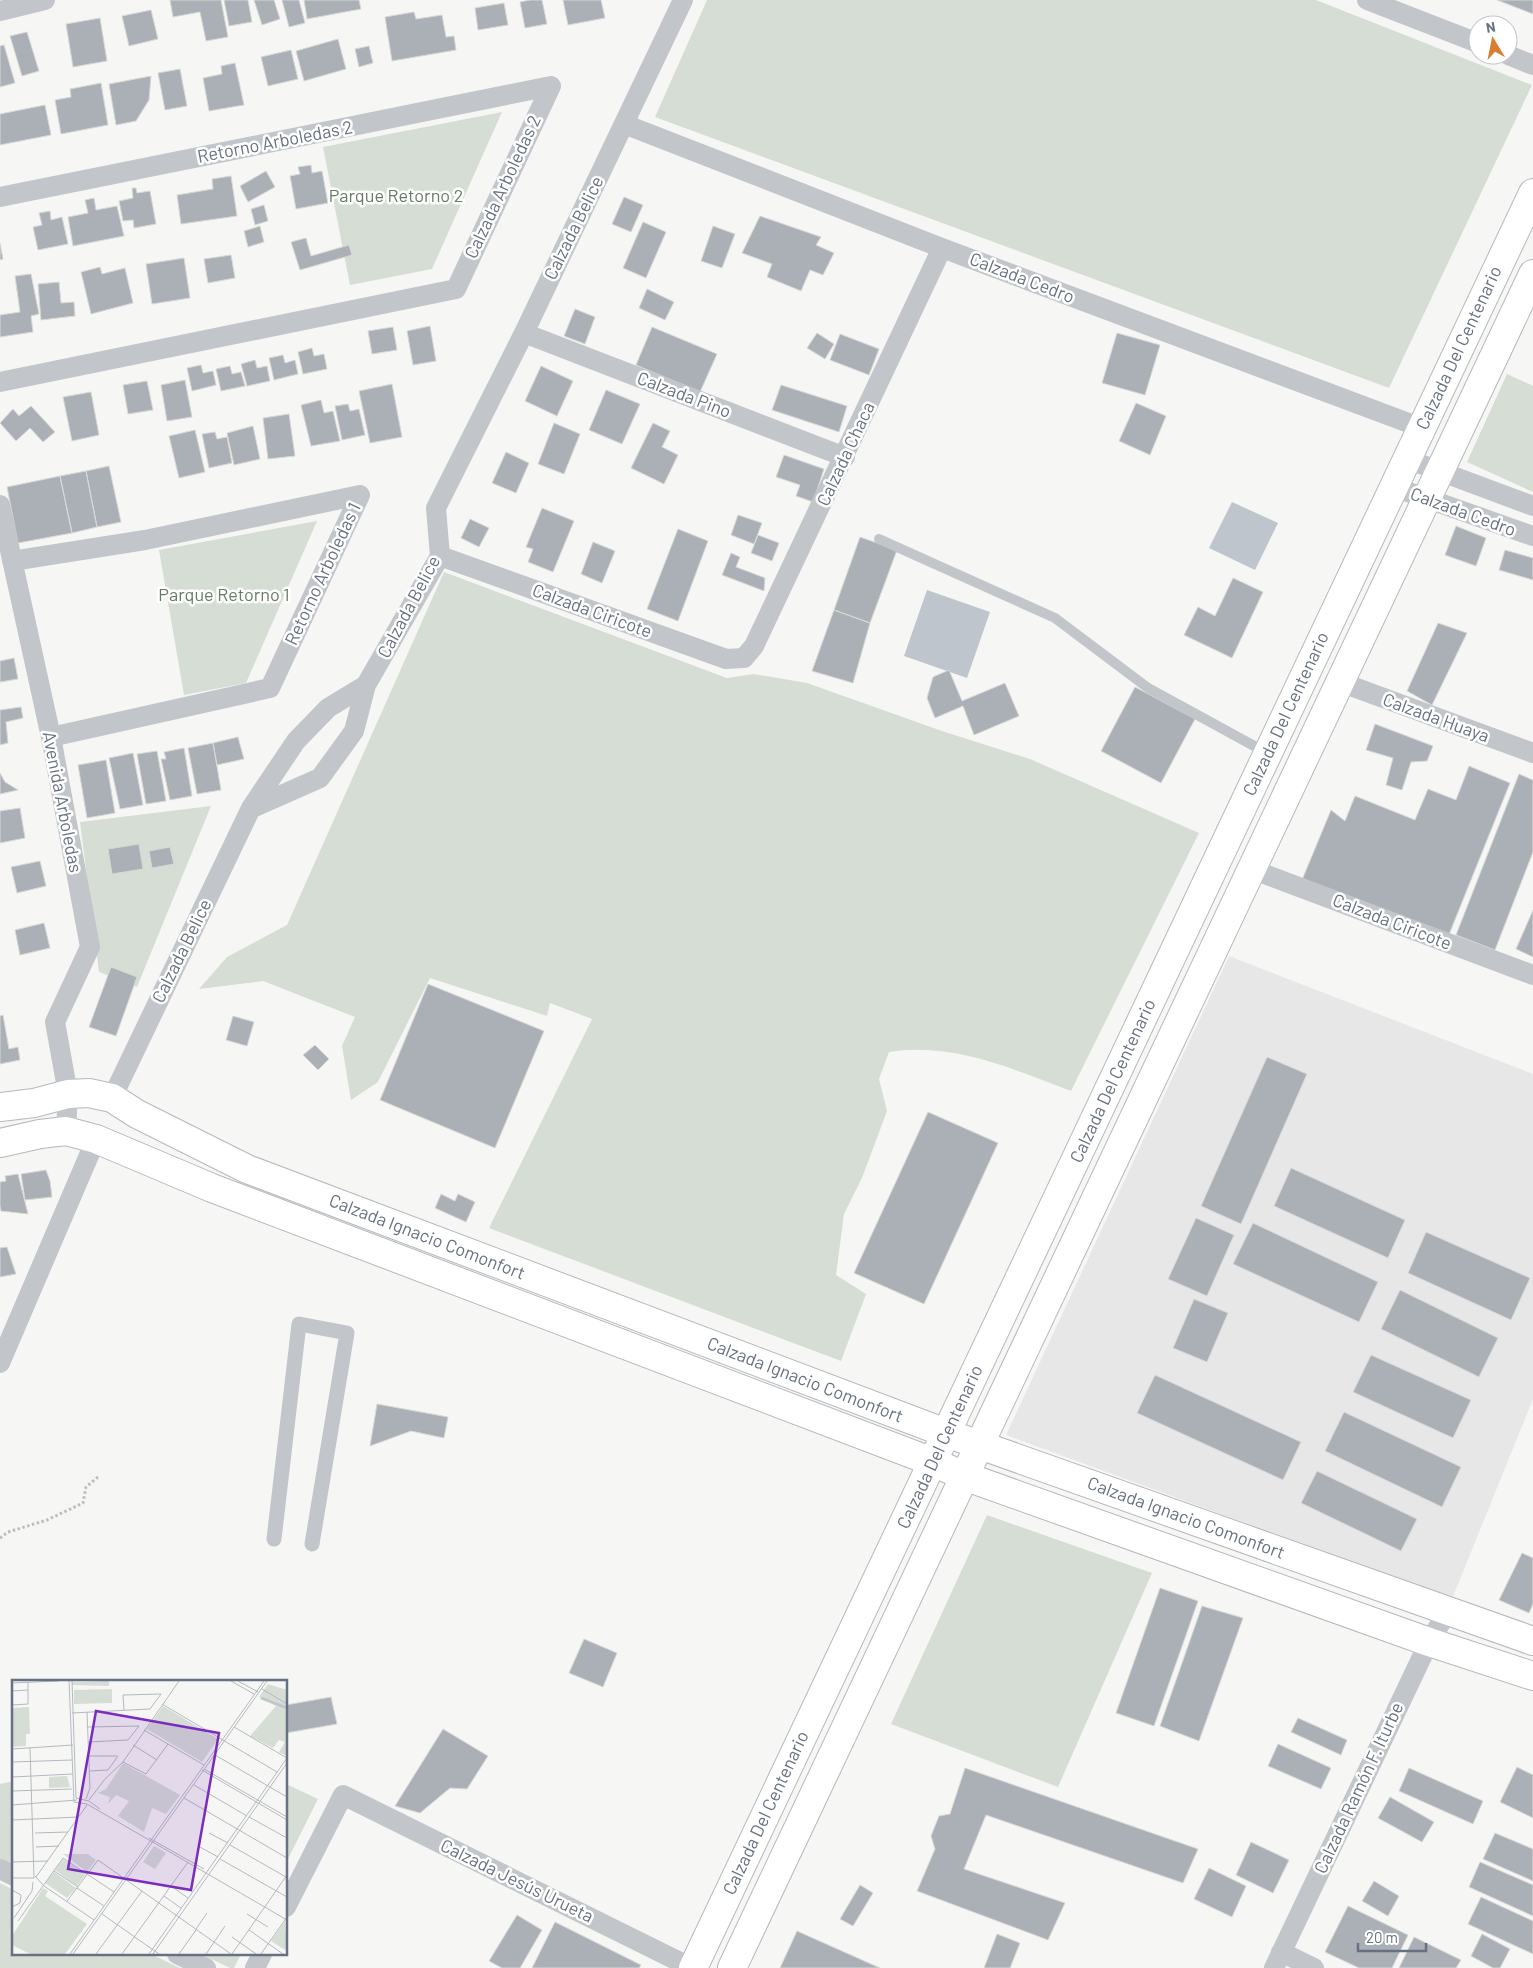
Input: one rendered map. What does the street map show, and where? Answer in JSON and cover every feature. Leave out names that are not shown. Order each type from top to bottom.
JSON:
[{"type":"main road","name":"Calzada Del Centenario","points":[[692,1968],[1533,193]]},
{"type":"main road","name":"Calzada Del Centenario","points":[[732,1968],[1532,278]]},
{"type":"main road","points":[[0,1107],[90,1095]]},
{"type":"main road","name":"Calzada Ignacio Comonfort","points":[[90,1095],[137,1114],[248,1169],[946,1433],[1533,1641]]},
{"type":"main road","points":[[0,1143],[40,1134],[66,1131]]},
{"type":"main road","name":"Calzada Ignacio Comonfort","points":[[66,1131],[96,1139],[212,1188],[933,1462],[964,1476],[1429,1642],[1533,1676]]},
{"type":"street","points":[[0,11],[45,0]]},
{"type":"street","name":"Calzada Belice","points":[[90,1095],[251,808],[296,741],[328,708],[366,685],[440,556],[436,508],[524,333],[683,0]]},
{"type":"street","points":[[1366,0],[1468,39]]},
{"type":"street","points":[[1518,59],[1533,65]]},
{"type":"street","name":"Retorno Arboledas 2","points":[[0,197],[551,86]]},
{"type":"street","name":"Calzada Arboledas 2","points":[[0,382],[456,289],[551,86]]},
{"type":"street","name":"Calzada Cedro","points":[[624,124],[942,248],[1422,428]]},
{"type":"street","name":"Calzada Chaca","points":[[744,658],[754,646],[845,457],[942,248]]},
{"type":"street","name":"Calzada Pino","points":[[524,333],[845,457]]},
{"type":"street","name":"Calzada Cedro","points":[[1407,459],[1533,506]]},
{"type":"street","name":"Calzada Cedro","points":[[1394,487],[1533,536]]},
{"type":"street","name":"Retorno Arboledas 1","points":[[12,561],[145,540],[360,495],[270,688],[50,738]]},
{"type":"street","name":"Avenida Arboledas","points":[[0,505],[50,738],[90,947],[55,1022],[90,1095]]},
{"type":"street","name":"Calzada Ciricote","points":[[440,556],[726,659],[744,658]]},
{"type":"street","name":"Calzada Huaya","points":[[1340,682],[1533,753]]},
{"type":"street","points":[[251,808],[320,778],[354,731],[366,685]]},
{"type":"street","name":"Calzada Ciricote","points":[[1251,869],[1533,975]]},
{"type":"street","points":[[66,1131],[90,1095]]},
{"type":"street","points":[[0,1363],[9,1324],[96,1139]]},
{"type":"street","points":[[274,1538],[299,1324],[347,1333],[312,1544]]},
{"type":"street","name":"Calzada Ramón F. Iturbe","points":[[1278,1960],[1429,1642],[1448,1611]]},
{"type":"street","name":"Calzada Jesús Urueta","points":[[288,1903],[343,1795],[692,1968]]},
{"type":"street","points":[[0,1869],[12,1875]]},
{"type":"street","points":[[181,1956],[206,1968]]},
{"type":"street","points":[[255,1968],[261,1956]]},
{"type":"street","points":[[1278,1960],[1314,1968]]},
{"type":"lane","points":[[879,539],[1055,618],[1148,688],[1268,753]]},
{"type":"path","points":[[0,1538],[8,1532],[47,1520],[84,1503],[86,1487],[98,1477]]},
{"type":"shaded area","points":[[1232,502],[1278,523],[1255,570],[1209,548]]},
{"type":"shaded area","points":[[927,590],[990,612],[967,678],[904,656]]},
{"type":"shaded area","points":[[1229,956],[1533,1074],[1533,1399],[1452,1599],[1006,1435]]},
{"type":"green space","points":[[707,0],[1316,0],[1468,60],[1468,65],[1481,65],[1532,85],[1389,388],[655,117]]},
{"type":"green space","name":"Parque Retorno 2","points":[[502,112],[432,269],[350,285],[323,147]]},
{"type":"green space","points":[[1507,374],[1533,386],[1533,492],[1467,462]]},
{"type":"green space","name":"Parque Retorno 1","points":[[317,521],[246,683],[184,695],[159,550]]},
{"type":"green space","points":[[444,572],[727,678],[754,674],[807,683],[942,731],[1030,759],[1199,833],[1071,1091],[1005,1066],[960,1054],[913,1050],[889,1052],[879,1079],[887,1111],[862,1178],[844,1214],[836,1275],[866,1294],[841,1361],[489,1228],[592,1019],[550,1003],[547,1016],[430,978],[378,1082],[351,1100],[342,1046],[355,1017],[263,981],[199,989],[227,957],[287,925]]},
{"type":"green space","points":[[211,806],[137,987],[99,972],[80,822]]},
{"type":"green space","points":[[987,1515],[1152,1573],[1058,1787],[891,1724]]},
{"type":"green space","points":[[12,1781],[12,1865],[0,1859],[0,1784]]},
{"type":"green space","points":[[288,1785],[318,1799],[288,1859]]},
{"type":"green space","points":[[0,1883],[12,1889],[12,1956],[155,1956],[180,1968],[0,1968]]},
{"type":"green space","points":[[205,1956],[240,1956],[234,1968],[230,1968]]},
{"type":"building","points":[[170,0],[221,0],[228,37],[206,41],[200,12],[173,17]]},
{"type":"building","points":[[224,0],[248,0],[252,22],[229,26]]},
{"type":"building","points":[[254,0],[274,0],[280,19],[262,25]]},
{"type":"building","points":[[282,0],[299,0],[305,23],[289,27]]},
{"type":"building","points":[[304,0],[359,0],[361,9],[307,19]]},
{"type":"building","points":[[542,0],[547,24],[525,28],[520,2]]},
{"type":"building","points":[[563,0],[601,0],[605,18],[568,25]]},
{"type":"building","points":[[1497,0],[1533,0],[1533,14]]},
{"type":"building","points":[[504,3],[508,25],[478,30],[475,8]]},
{"type":"building","points":[[151,10],[158,39],[129,46],[122,16]]},
{"type":"building","points":[[414,12],[416,19],[442,15],[446,37],[454,36],[456,50],[392,61],[385,17]]},
{"type":"building","points":[[100,18],[107,61],[73,67],[66,24]]},
{"type":"building","points":[[27,32],[39,71],[22,76],[10,36]]},
{"type":"building","points":[[338,39],[346,69],[304,81],[296,51]]},
{"type":"building","points":[[4,45],[15,83],[0,87],[0,46]]},
{"type":"building","points":[[369,46],[373,63],[359,67],[355,49]]},
{"type":"building","points":[[291,50],[298,79],[268,86],[261,57]]},
{"type":"building","points":[[235,63],[244,105],[209,111],[203,78],[222,74],[221,66]]},
{"type":"building","points":[[180,69],[187,106],[165,110],[158,73]]},
{"type":"building","points":[[151,76],[149,100],[136,121],[116,125],[109,84]]},
{"type":"building","points":[[101,83],[108,125],[61,134],[55,100],[71,97],[70,89]]},
{"type":"building","points":[[45,105],[51,135],[0,145],[0,114]]},
{"type":"building","points":[[311,165],[312,173],[322,171],[328,203],[296,209],[290,176],[300,174],[298,167]]},
{"type":"building","points":[[266,171],[275,187],[248,202],[240,186]]},
{"type":"building","points":[[231,176],[237,216],[181,224],[177,195],[213,189],[212,179]]},
{"type":"building","points":[[132,188],[136,188],[137,193],[150,191],[156,224],[134,228],[133,220],[123,221],[119,201],[133,198]]},
{"type":"building","points":[[624,197],[643,205],[631,232],[612,224]]},
{"type":"building","points":[[94,198],[96,210],[117,206],[124,236],[73,246],[68,217],[88,213],[85,200]]},
{"type":"building","points":[[264,205],[268,221],[255,225],[251,209]]},
{"type":"building","points":[[50,211],[51,220],[62,217],[68,244],[38,250],[33,227],[42,225],[39,213]]},
{"type":"building","points":[[760,216],[821,237],[816,245],[834,253],[823,275],[810,270],[801,291],[767,277],[772,264],[742,253]]},
{"type":"building","points":[[643,222],[666,232],[646,278],[623,268]]},
{"type":"building","points":[[260,226],[264,242],[248,247],[244,231]]},
{"type":"building","points":[[713,226],[735,234],[722,268],[701,261]]},
{"type":"building","points":[[306,238],[311,256],[349,245],[352,255],[300,270],[291,242]]},
{"type":"building","points":[[0,243],[3,259],[0,260]]},
{"type":"building","points":[[231,255],[235,278],[208,283],[204,259]]},
{"type":"building","points":[[184,258],[190,298],[152,304],[146,264]]},
{"type":"building","points":[[100,267],[102,274],[125,268],[133,303],[91,314],[81,272]]},
{"type":"building","points":[[31,274],[39,314],[31,316],[33,332],[0,337],[0,315],[20,312],[15,276]]},
{"type":"building","points":[[59,282],[61,303],[74,302],[75,316],[41,320],[38,284]]},
{"type":"building","points":[[647,289],[674,302],[665,320],[639,308]]},
{"type":"building","points":[[575,309],[595,317],[585,344],[564,336]]},
{"type":"building","points":[[430,326],[436,361],[413,365],[407,331]]},
{"type":"building","points":[[393,327],[397,350],[372,354],[368,331]]},
{"type":"building","points":[[652,327],[717,354],[700,392],[636,365]]},
{"type":"building","points":[[817,333],[834,344],[825,359],[807,348]]},
{"type":"building","points":[[1117,333],[1160,345],[1145,395],[1102,383]]},
{"type":"building","points":[[840,334],[879,349],[869,375],[830,360]]},
{"type":"building","points":[[312,348],[314,356],[324,354],[327,369],[303,374],[298,352]]},
{"type":"building","points":[[283,355],[285,363],[295,360],[298,374],[274,380],[269,358]]},
{"type":"building","points":[[255,360],[257,368],[267,366],[270,381],[247,386],[241,364]]},
{"type":"building","points":[[201,365],[203,373],[213,371],[216,385],[192,391],[187,368]]},
{"type":"building","points":[[230,366],[232,374],[241,372],[245,386],[221,391],[216,369]]},
{"type":"building","points":[[541,366],[573,381],[557,416],[525,401]]},
{"type":"building","points":[[185,380],[192,417],[167,421],[161,385]]},
{"type":"building","points":[[147,381],[153,410],[128,414],[123,385]]},
{"type":"building","points":[[392,384],[402,437],[370,443],[359,391]]},
{"type":"building","points":[[781,385],[847,406],[839,432],[772,410]]},
{"type":"building","points":[[606,390],[640,404],[622,444],[589,430]]},
{"type":"building","points":[[91,392],[99,435],[72,441],[63,397]]},
{"type":"building","points":[[321,400],[324,413],[333,411],[340,441],[311,446],[301,405]]},
{"type":"building","points":[[1136,403],[1166,416],[1150,455],[1119,441]]},
{"type":"building","points":[[348,404],[350,411],[359,409],[365,435],[342,440],[335,406]]},
{"type":"building","points":[[31,406],[55,432],[43,442],[30,428],[16,441],[0,423],[13,409],[19,416]]},
{"type":"building","points":[[289,414],[295,456],[268,459],[263,418]]},
{"type":"building","points":[[554,423],[580,434],[564,474],[538,464]]},
{"type":"building","points":[[653,423],[670,431],[662,447],[678,455],[664,484],[631,468]]},
{"type":"building","points":[[253,426],[260,459],[234,465],[227,433]]},
{"type":"building","points":[[195,430],[205,472],[179,478],[169,436]]},
{"type":"building","points":[[215,432],[217,439],[227,437],[232,463],[209,468],[202,434]]},
{"type":"building","points":[[506,452],[529,463],[516,493],[492,483]]},
{"type":"building","points":[[784,455],[824,469],[813,502],[796,496],[800,485],[776,477]]},
{"type":"building","points":[[109,466],[121,522],[97,527],[86,471]]},
{"type":"building","points":[[86,471],[97,527],[72,533],[60,476]]},
{"type":"building","points":[[60,476],[72,533],[18,543],[7,487]]},
{"type":"building","points":[[542,508],[574,521],[553,572],[528,562],[533,549],[526,547]]},
{"type":"building","points":[[738,515],[762,523],[754,544],[731,535]]},
{"type":"building","points":[[470,519],[489,528],[479,547],[461,538]]},
{"type":"building","points":[[1456,526],[1486,538],[1476,566],[1445,555]]},
{"type":"building","points":[[678,529],[708,541],[678,621],[647,609]]},
{"type":"building","points":[[758,535],[779,543],[772,561],[751,553]]},
{"type":"building","points":[[860,537],[897,550],[870,623],[834,610]]},
{"type":"building","points":[[593,542],[615,551],[602,583],[581,574]]},
{"type":"building","points":[[1505,550],[1533,558],[1533,580],[1499,570]]},
{"type":"building","points":[[731,553],[740,557],[736,567],[765,578],[764,591],[722,575]]},
{"type":"building","points":[[1233,578],[1263,592],[1232,658],[1184,635],[1198,607],[1215,616]]},
{"type":"building","points":[[834,610],[870,623],[853,683],[812,671]]},
{"type":"building","points":[[1438,623],[1467,633],[1432,705],[1407,691]]},
{"type":"building","points":[[14,658],[18,679],[0,682],[0,661]]},
{"type":"building","points":[[949,670],[962,701],[1005,683],[1019,716],[974,735],[963,706],[935,718],[927,698],[933,677]]},
{"type":"building","points":[[1135,687],[1195,719],[1161,783],[1101,751]]},
{"type":"building","points":[[21,707],[23,718],[6,722],[8,743],[0,745],[0,710]]},
{"type":"building","points":[[1375,724],[1433,746],[1427,761],[1411,762],[1402,790],[1386,785],[1393,758],[1366,750]]},
{"type":"building","points":[[238,737],[244,759],[217,765],[213,743]]},
{"type":"building","points":[[213,743],[221,790],[197,794],[188,748]]},
{"type":"building","points":[[184,748],[192,796],[170,800],[161,759],[166,759],[164,752]]},
{"type":"building","points":[[157,751],[166,801],[146,804],[137,754]]},
{"type":"building","points":[[133,753],[143,805],[120,809],[109,758]]},
{"type":"building","points":[[106,760],[115,813],[87,818],[78,765]]},
{"type":"building","points":[[1469,766],[1510,783],[1448,937],[1302,880],[1331,810],[1345,821],[1355,796],[1415,820],[1428,789],[1456,800]]},
{"type":"building","points":[[0,773],[5,782],[18,790],[0,794]]},
{"type":"building","points":[[1519,774],[1533,780],[1533,852],[1495,950],[1456,935]]},
{"type":"building","points":[[20,808],[25,838],[0,843],[0,811]]},
{"type":"building","points":[[139,844],[143,869],[112,874],[108,849]]},
{"type":"building","points":[[170,847],[174,864],[152,868],[149,851]]},
{"type":"building","points":[[40,861],[46,886],[17,893],[11,867]]},
{"type":"building","points":[[1533,910],[1533,957],[1516,949]]},
{"type":"building","points":[[44,923],[50,948],[20,955],[15,930]]},
{"type":"building","points":[[111,967],[137,977],[116,1036],[89,1027]]},
{"type":"building","points":[[428,984],[544,1031],[495,1148],[380,1100]]},
{"type":"building","points":[[3,1015],[9,1049],[18,1047],[20,1060],[0,1064],[0,1016]]},
{"type":"building","points":[[233,1016],[254,1022],[247,1046],[226,1040]]},
{"type":"building","points":[[315,1045],[329,1059],[318,1070],[303,1055]]},
{"type":"building","points":[[1267,1057],[1307,1074],[1241,1224],[1201,1206]]},
{"type":"building","points":[[928,1112],[998,1143],[924,1304],[854,1273]]},
{"type":"building","points":[[1291,1168],[1405,1220],[1388,1258],[1274,1206]]},
{"type":"building","points":[[46,1170],[50,1181],[52,1197],[25,1200],[21,1174]]},
{"type":"building","points":[[18,1174],[28,1214],[1,1211],[0,1182],[6,1181],[5,1176]]},
{"type":"building","points":[[441,1194],[455,1201],[458,1194],[475,1202],[466,1222],[435,1208]]},
{"type":"building","points":[[1196,1218],[1234,1235],[1207,1296],[1168,1279]]},
{"type":"building","points":[[1253,1223],[1378,1282],[1359,1322],[1233,1264]]},
{"type":"building","points":[[1426,1232],[1530,1278],[1511,1320],[1408,1273]]},
{"type":"building","points":[[7,1247],[16,1274],[0,1277],[0,1248]]},
{"type":"building","points":[[1400,1290],[1498,1338],[1479,1377],[1381,1329]]},
{"type":"building","points":[[1194,1299],[1228,1313],[1207,1362],[1173,1348]]},
{"type":"building","points":[[1371,1355],[1471,1400],[1453,1438],[1353,1392]]},
{"type":"building","points":[[1155,1375],[1301,1442],[1283,1480],[1137,1413]]},
{"type":"building","points":[[377,1404],[448,1417],[444,1438],[411,1431],[370,1446]]},
{"type":"building","points":[[1344,1412],[1461,1467],[1442,1507],[1325,1451]]},
{"type":"building","points":[[1317,1471],[1417,1519],[1401,1551],[1301,1503]]},
{"type":"building","points":[[1522,1553],[1533,1558],[1533,1604],[1529,1613],[1499,1600]]},
{"type":"building","points":[[1160,1588],[1198,1601],[1154,1726],[1116,1713]]},
{"type":"building","points":[[1202,1606],[1243,1618],[1199,1741],[1160,1726]]},
{"type":"building","points":[[584,1639],[617,1653],[603,1687],[569,1673]]},
{"type":"building","points":[[331,1697],[337,1724],[288,1733],[288,1705]]},
{"type":"building","points":[[1298,1718],[1347,1740],[1341,1755],[1291,1732]]},
{"type":"building","points":[[443,1729],[488,1756],[467,1789],[450,1788],[420,1813],[395,1806]]},
{"type":"building","points":[[1278,1744],[1331,1768],[1321,1789],[1268,1766]]},
{"type":"building","points":[[1517,1767],[1533,1775],[1533,1818],[1500,1802]]},
{"type":"building","points":[[965,1768],[1198,1849],[1183,1883],[986,1815],[964,1869],[1065,1903],[1048,1940],[917,1891],[935,1849],[931,1836],[939,1816],[950,1814]]},
{"type":"building","points":[[1409,1768],[1483,1801],[1473,1824],[1399,1791]]},
{"type":"building","points":[[1390,1797],[1434,1822],[1422,1842],[1378,1818]]},
{"type":"building","points":[[1495,1833],[1533,1849],[1533,1881],[1483,1859]]},
{"type":"building","points":[[1251,1842],[1289,1860],[1273,1893],[1236,1875]]},
{"type":"building","points":[[1480,1862],[1533,1885],[1533,1916],[1469,1887]]},
{"type":"building","points":[[1209,1868],[1246,1886],[1232,1917],[1194,1899]]},
{"type":"building","points":[[1374,1881],[1399,1896],[1388,1916],[1362,1901]]},
{"type":"building","points":[[860,1885],[873,1893],[853,1926],[840,1919]]},
{"type":"building","points":[[1481,1897],[1533,1921],[1533,1954],[1468,1924]]},
{"type":"building","points":[[1348,1906],[1408,1935],[1392,1968],[1359,1968],[1325,1952]]},
{"type":"building","points":[[517,1915],[542,1930],[520,1968],[502,1968],[489,1961]]},
{"type":"building","points":[[555,1922],[641,1965],[639,1968],[532,1968]]},
{"type":"building","points":[[797,1931],[880,1968],[780,1968]]},
{"type":"building","points":[[997,1934],[1020,1943],[1010,1968],[984,1968]]},
{"type":"building","points":[[1482,1934],[1510,1949],[1500,1968],[1493,1968],[1471,1956]]},
{"type":"building","points":[[1414,1937],[1461,1960],[1456,1968],[1399,1968]]}]
